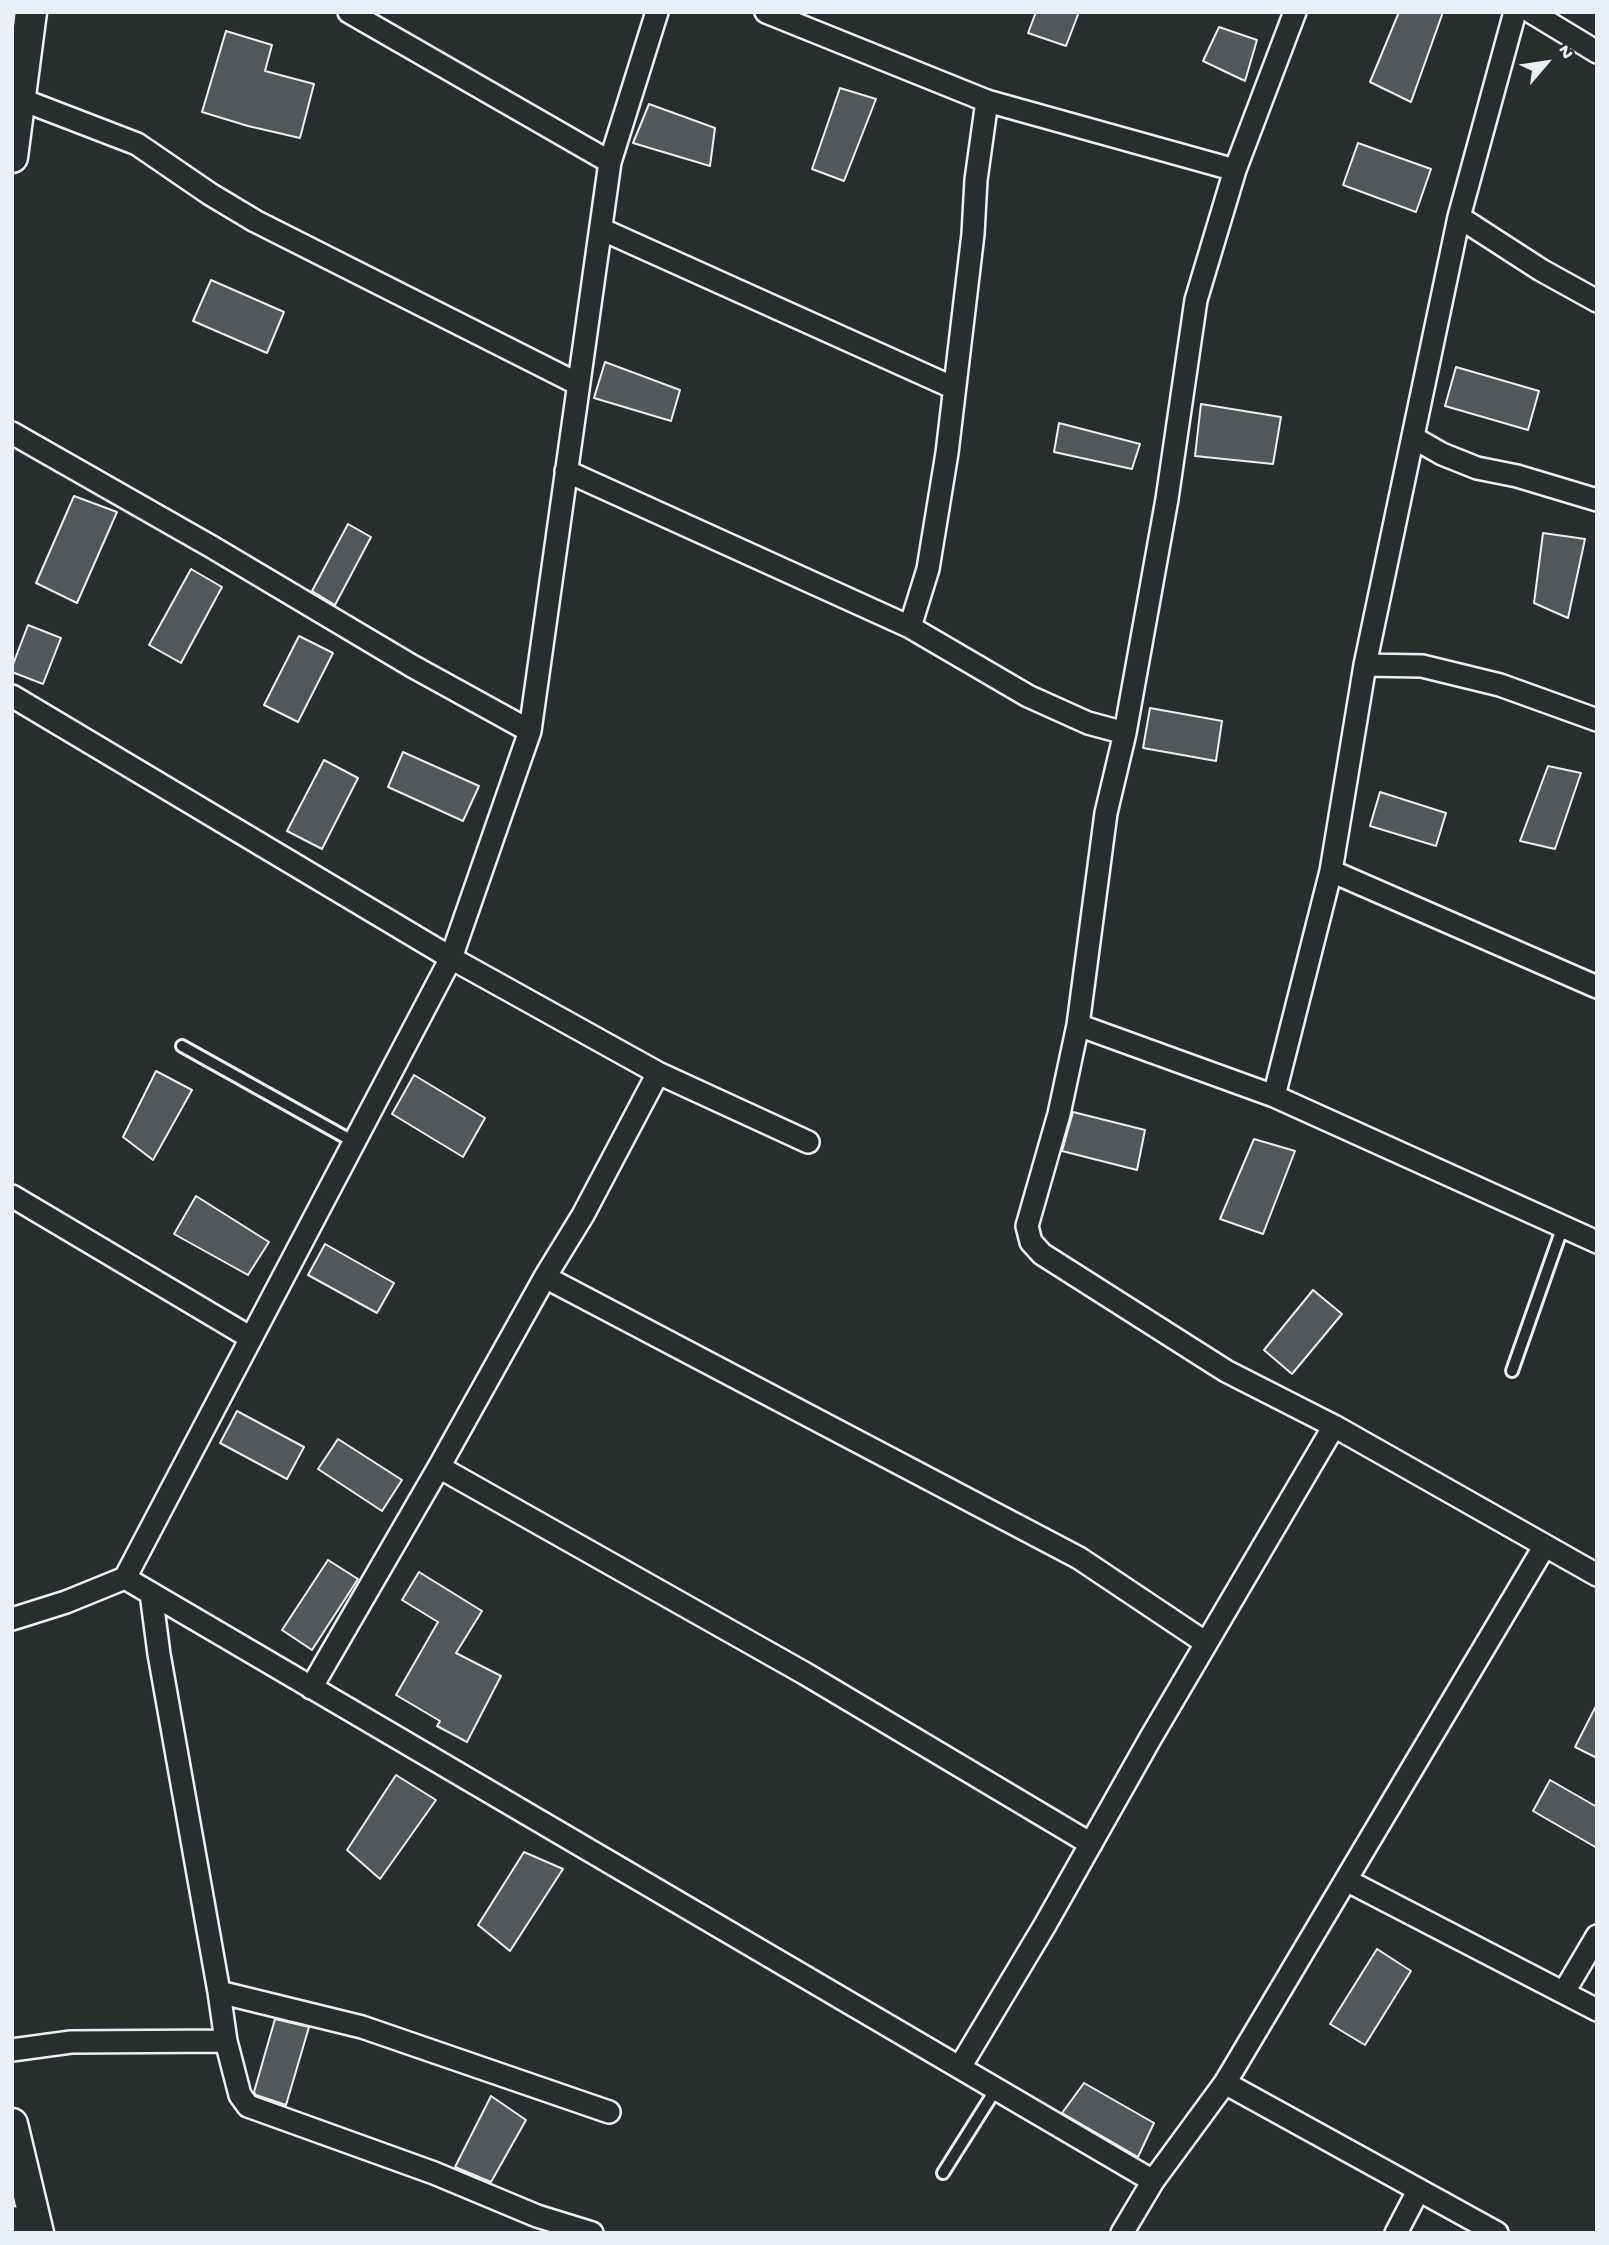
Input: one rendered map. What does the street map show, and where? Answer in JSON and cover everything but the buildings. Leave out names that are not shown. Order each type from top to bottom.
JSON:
[{"type":"street","points":[[12,157],[31,12]]},
{"type":"street","points":[[349,12],[611,162]]},
{"type":"street","points":[[12,1619],[66,1602],[125,1578],[451,957],[530,731],[611,162],[657,12]]},
{"type":"street","points":[[766,12],[987,101],[1235,170]]},
{"type":"street","points":[[1295,12],[1235,170],[1196,300],[1167,499],[1125,733],[1106,813],[1079,1025],[1059,1114],[1027,1226],[1031,1242],[1042,1254],[1226,1371],[1334,1426],[1597,1575]]},
{"type":"street","points":[[1274,1096],[1331,871],[1365,665],[1459,217],[1515,12]]},
{"type":"street","points":[[1531,12],[1597,52]]},
{"type":"street","points":[[20,99],[138,144],[210,194],[255,221],[578,384]]},
{"type":"street","points":[[910,626],[928,569],[947,453],[987,101]]},
{"type":"street","points":[[1459,217],[1541,270],[1597,301]]},
{"type":"street","points":[[601,229],[954,388]]},
{"type":"street","points":[[12,433],[212,547],[412,666],[530,731]]},
{"type":"street","points":[[1414,438],[1442,454],[1477,468],[1517,476],[1597,500]]},
{"type":"street","points":[[566,471],[910,626],[1028,696],[1088,723],[1125,733]]},
{"type":"street","points":[[1365,665],[1422,666],[1500,685],[1597,720]]},
{"type":"street","points":[[12,696],[451,957],[658,1073],[808,1142]]},
{"type":"street","points":[[1331,871],[1597,987]]},
{"type":"street","points":[[1079,1025],[1274,1096],[1597,1242]]},
{"type":"street","points":[[311,1688],[583,1215],[658,1073]]},
{"type":"street","points":[[12,1196],[251,1338]]},
{"type":"street","points":[[545,1277],[1079,1558],[1206,1643]]},
{"type":"street","points":[[960,2067],[1334,1426]]},
{"type":"street","points":[[439,1467],[804,1673],[1091,1844]]},
{"type":"street","points":[[1122,2233],[1153,2181],[1225,2082],[1544,1547]]},
{"type":"street","points":[[125,1578],[1153,2181]]},
{"type":"street","points":[[151,1593],[226,2041],[240,2095],[248,2106],[434,2173],[537,2216],[592,2233]]},
{"type":"street","points":[[1346,1880],[1597,2010]]},
{"type":"street","points":[[1564,1992],[1597,1936]]},
{"type":"street","points":[[219,1992],[362,2027],[609,2112]]},
{"type":"street","points":[[12,2050],[71,2042],[226,2041]]},
{"type":"street","points":[[1225,2082],[1497,2233]]},
{"type":"street","points":[[12,2124],[38,2233]]},
{"type":"street","points":[[1396,2233],[1418,2191]]},
{"type":"street","points":[[12,2222],[15,2233]]},
{"type":"lane","points":[[183,1045],[354,1142]]},
{"type":"lane","points":[[1512,1371],[1563,1226]]},
{"type":"lane","points":[[943,2173],[996,2089]]}]
